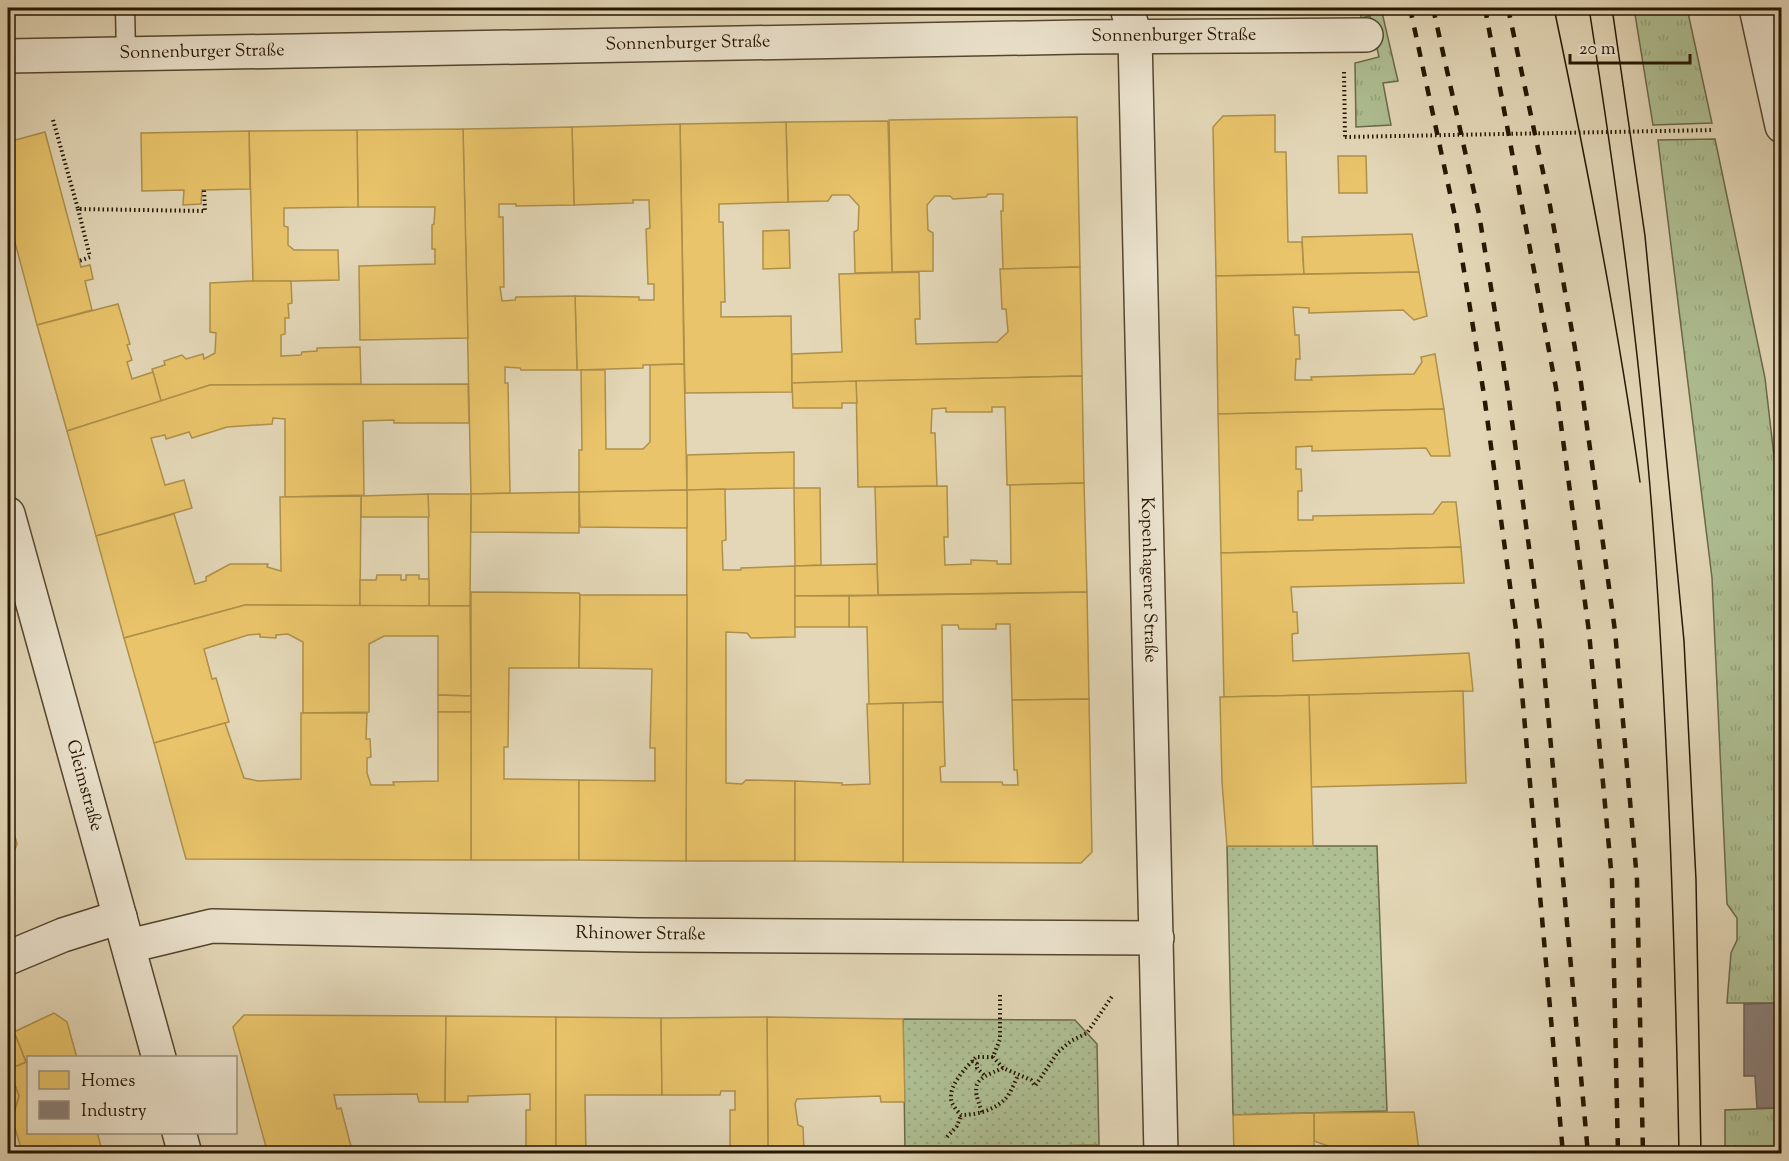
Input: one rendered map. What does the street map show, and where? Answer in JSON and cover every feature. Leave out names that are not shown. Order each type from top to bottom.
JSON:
[{"type":"street","points":[[1756,8],[1773,40],[1782,126]]},
{"type":"street","name":"Sonnenburger Straße","points":[[8,56],[1131,22],[1366,35]]},
{"type":"street","name":"Kopenhagener Straße","points":[[1131,22],[1161,1154]]},
{"type":"street","name":"Gleimstraße","points":[[8,514],[158,1056]]},
{"type":"street","name":"Rhinower Straße","points":[[8,958],[63,935],[212,926],[638,935],[1157,938]]},
{"type":"street","points":[[180,1134],[185,1154]]},
{"type":"lane","points":[[125,8],[126,54]]},
{"type":"path","points":[[1344,64],[1345,137],[1714,130]]},
{"type":"path","points":[[53,120],[90,257],[79,261]]},
{"type":"path","points":[[78,209],[205,211],[204,190]]},
{"type":"path","points":[[993,1057],[1000,1039],[1000,995]]},
{"type":"path","points":[[961,1115],[952,1102],[951,1092],[961,1074],[976,1057],[993,1057],[1003,1068],[1031,1080],[1035,1086],[1058,1052],[1071,1041],[1087,1033],[1113,995]]},
{"type":"path","points":[[972,1061],[977,1064],[977,1068],[985,1076]]},
{"type":"path","points":[[982,1112],[974,1089],[977,1082],[1003,1068]]},
{"type":"path","points":[[961,1115],[976,1114],[992,1108],[1006,1098],[1018,1075]]},
{"type":"path","points":[[947,1137],[957,1126],[961,1115]]},
{"type":"green space","points":[[1360,8],[1381,8],[1398,81],[1383,83],[1391,125],[1356,127],[1355,63],[1379,57],[1370,16],[1361,18]]},
{"type":"green space","points":[[1634,8],[1687,8],[1712,123],[1653,125]]},
{"type":"green space","points":[[1715,139],[1765,378],[1782,526],[1781,1003],[1727,1003],[1731,953],[1737,940],[1737,918],[1727,904],[1712,578],[1658,140]]},
{"type":"green space","points":[[1227,846],[1377,846],[1387,1111],[1233,1115]]},
{"type":"green space","points":[[903,1019],[1075,1020],[1097,1044],[1099,1145],[905,1149]]},
{"type":"green space","points":[[1781,1108],[1781,1153],[1725,1153],[1725,1110]]},
{"type":"building: Homes","points":[[1275,115],[1275,152],[1286,152],[1288,242],[1302,242],[1304,274],[1216,276],[1213,127],[1223,116]]},
{"type":"building: Homes","points":[[1077,117],[1080,267],[1003,269],[1001,211],[1003,211],[1003,194],[988,194],[986,197],[953,199],[950,196],[935,196],[927,205],[928,230],[933,233],[933,271],[892,272],[889,120]]},
{"type":"building: Homes","points":[[888,121],[892,272],[855,273],[854,232],[858,230],[859,206],[849,195],[832,195],[828,201],[788,202],[786,122]]},
{"type":"building: Homes","points":[[786,122],[788,202],[719,204],[719,222],[723,222],[725,302],[721,302],[721,317],[791,316],[792,392],[685,393],[680,124]]},
{"type":"building: Homes","points":[[680,124],[684,364],[577,370],[575,296],[639,297],[639,300],[654,300],[654,284],[648,284],[646,229],[650,228],[649,200],[633,200],[633,203],[574,205],[572,127]]},
{"type":"building: Homes","points":[[572,127],[574,205],[499,204],[499,217],[503,217],[504,287],[500,287],[502,301],[515,300],[516,297],[575,296],[577,370],[521,370],[505,367],[505,383],[508,383],[510,493],[471,494],[463,129]]},
{"type":"building: Homes","points":[[463,129],[468,338],[360,340],[359,266],[435,264],[435,249],[432,249],[432,225],[434,224],[435,207],[358,207],[357,130]]},
{"type":"building: Homes","points":[[357,130],[358,207],[284,208],[284,226],[288,227],[288,245],[294,250],[338,250],[339,280],[253,282],[249,131]]},
{"type":"building: Homes","points":[[249,131],[250,189],[202,190],[201,204],[183,205],[184,190],[142,191],[141,133]]},
{"type":"building: Homes","points":[[45,132],[81,267],[90,265],[93,279],[85,281],[92,310],[37,325],[8,216],[8,142]]},
{"type":"building: Homes","points":[[1338,156],[1366,156],[1367,193],[1339,193]]},
{"type":"building: Homes","points":[[789,230],[790,268],[763,269],[763,231]]},
{"type":"building: Homes","points":[[1412,234],[1419,272],[1304,274],[1302,237]]},
{"type":"building: Homes","points":[[1080,267],[1082,376],[792,383],[792,354],[842,352],[839,274],[919,272],[920,319],[915,319],[916,344],[997,342],[1008,332],[1006,309],[1002,309],[1000,269]]},
{"type":"building: Homes","points":[[1419,272],[1427,316],[1414,320],[1403,310],[1309,313],[1309,308],[1293,307],[1295,335],[1299,335],[1300,359],[1296,359],[1295,380],[1312,380],[1311,377],[1414,374],[1422,362],[1421,357],[1435,354],[1444,409],[1218,414],[1216,276]]},
{"type":"building: Homes","points":[[291,281],[292,303],[288,304],[289,318],[285,318],[285,334],[281,335],[281,356],[301,355],[302,352],[317,351],[317,348],[360,347],[361,384],[210,385],[161,401],[152,369],[165,365],[164,361],[182,355],[186,359],[203,354],[204,359],[215,353],[216,333],[210,332],[210,283]]},
{"type":"building: Homes","points":[[118,304],[130,344],[127,345],[132,360],[127,362],[132,379],[153,372],[161,401],[67,431],[37,325]]},
{"type":"building: Homes","points":[[684,364],[687,490],[579,492],[579,450],[582,450],[581,370],[605,370],[606,449],[643,449],[650,442],[650,365]]},
{"type":"building: Homes","points":[[1082,376],[1084,483],[1007,485],[1005,407],[992,407],[992,412],[946,412],[946,408],[932,409],[931,433],[935,433],[937,486],[858,487],[856,381]]},
{"type":"building: Homes","points":[[856,381],[857,403],[842,403],[842,408],[793,408],[792,383]]},
{"type":"building: Homes","points":[[468,384],[469,423],[363,421],[364,495],[285,497],[285,419],[273,418],[272,424],[227,427],[192,438],[189,432],[166,439],[165,435],[151,438],[165,485],[184,480],[192,508],[96,536],[67,431],[210,385]]},
{"type":"building: Homes","points":[[1444,409],[1450,456],[1431,456],[1426,448],[1312,451],[1312,446],[1296,447],[1296,469],[1301,469],[1302,491],[1298,491],[1298,520],[1313,520],[1313,516],[1433,514],[1442,502],[1456,502],[1461,547],[1221,553],[1218,414]]},
{"type":"building: Homes","points":[[794,452],[794,488],[687,490],[687,455]]},
{"type":"building: Homes","points":[[1084,483],[1087,592],[878,595],[875,487],[947,486],[948,537],[944,537],[945,565],[971,564],[971,560],[1011,564],[1010,485]]},
{"type":"building: Homes","points":[[794,488],[820,488],[821,565],[795,566]]},
{"type":"building: Homes","points":[[725,489],[726,540],[722,541],[723,570],[795,566],[795,637],[751,638],[747,633],[726,632],[726,783],[742,784],[746,780],[795,781],[795,861],[686,861],[687,490]]},
{"type":"building: Homes","points":[[687,490],[687,528],[580,527],[579,492]]},
{"type":"building: Homes","points":[[579,492],[579,533],[471,532],[471,494]]},
{"type":"building: Homes","points":[[428,494],[471,494],[470,606],[429,606]]},
{"type":"building: Homes","points":[[428,494],[429,517],[361,517],[361,496]]},
{"type":"building: Homes","points":[[361,496],[360,606],[245,605],[124,638],[96,536],[174,514],[195,584],[206,581],[206,577],[230,564],[268,564],[267,567],[281,571],[280,497]]},
{"type":"building: Homes","points":[[1461,547],[1464,583],[1291,587],[1293,612],[1297,612],[1298,633],[1292,634],[1293,661],[1469,653],[1473,691],[1224,697],[1221,553]]},
{"type":"building: Homes","points":[[877,564],[878,595],[795,596],[795,566]]},
{"type":"building: Homes","points":[[377,575],[401,575],[401,580],[406,580],[406,575],[419,575],[419,579],[429,579],[429,606],[360,606],[360,580],[376,580]]},
{"type":"building: Homes","points":[[471,592],[579,593],[580,595],[579,668],[509,668],[508,747],[504,747],[504,779],[579,780],[579,860],[471,860]]},
{"type":"building: Homes","points":[[1087,592],[1089,699],[1012,700],[1010,624],[996,624],[996,629],[959,629],[958,625],[942,625],[943,702],[869,704],[867,627],[849,627],[849,596]]},
{"type":"building: Homes","points":[[580,595],[687,595],[686,861],[579,860],[579,780],[655,781],[655,748],[650,748],[652,669],[579,668]]},
{"type":"building: Homes","points":[[795,596],[849,596],[849,627],[795,627]]},
{"type":"building: Homes","points":[[245,605],[470,606],[471,696],[438,695],[438,636],[384,636],[369,644],[369,712],[303,713],[303,642],[288,634],[276,635],[276,638],[260,637],[260,634],[248,635],[204,649],[212,679],[216,678],[229,722],[154,743],[124,638]]},
{"type":"building: Homes","points":[[1463,691],[1466,783],[1311,787],[1309,695]]},
{"type":"building: Homes","points":[[438,695],[471,696],[471,712],[438,712]]},
{"type":"building: Homes","points":[[1309,695],[1313,846],[1227,846],[1222,782],[1220,697]]},
{"type":"building: Homes","points":[[1089,699],[1092,852],[1081,863],[903,862],[903,703],[943,702],[945,766],[940,767],[941,782],[1002,782],[1003,785],[1018,785],[1017,770],[1014,770],[1012,700]]},
{"type":"building: Homes","points":[[903,703],[903,862],[795,861],[795,781],[842,783],[842,785],[870,784],[867,704]]},
{"type":"building: Homes","points":[[438,712],[471,712],[471,860],[186,859],[154,743],[225,723],[244,778],[258,781],[301,779],[301,713],[367,713],[366,739],[370,739],[371,757],[367,758],[367,773],[371,785],[438,781]]},
{"type":"building: Homes","points":[[8,811],[17,844],[11,860],[8,861]]},
{"type":"building: Homes","points":[[54,1013],[67,1022],[76,1056],[27,1056],[27,1134],[98,1134],[103,1154],[23,1154],[12,1119],[19,1096],[9,1069],[26,1062],[14,1032]]},
{"type":"building: Homes","points":[[244,1015],[446,1016],[445,1102],[419,1102],[417,1094],[334,1095],[337,1109],[341,1108],[353,1154],[268,1154],[233,1027]]},
{"type":"building: Homes","points":[[446,1016],[556,1017],[556,1154],[526,1154],[526,1110],[530,1110],[530,1094],[468,1096],[468,1102],[445,1102]]},
{"type":"building: Homes","points":[[556,1017],[661,1018],[662,1095],[585,1095],[586,1154],[556,1154]]},
{"type":"building: Homes","points":[[767,1017],[903,1019],[905,1102],[881,1102],[880,1096],[797,1099],[795,1104],[798,1125],[803,1127],[804,1152],[768,1153]]},
{"type":"building: Homes","points":[[767,1017],[768,1154],[735,1154],[730,1151],[730,1110],[735,1110],[735,1091],[721,1091],[720,1095],[662,1095],[661,1018]]},
{"type":"building: Homes","points":[[14,1032],[26,1062],[9,1069],[19,1096],[12,1119],[8,1118],[8,1035]]},
{"type":"building: Homes","points":[[1414,1112],[1419,1151],[1364,1153],[1363,1149],[1336,1149],[1314,1141],[1314,1113]]},
{"type":"building: Homes","points":[[1314,1113],[1314,1154],[1234,1154],[1233,1115]]},
{"type":"building: Homes","points":[[1099,1145],[1099,1154],[859,1154],[859,1151],[905,1149]]},
{"type":"building: Industry","points":[[1782,1003],[1782,1108],[1757,1108],[1755,1076],[1744,1076],[1744,1004]]},
{"type":"tram line","points":[[1554,8],[1601,244],[1640,482]]},
{"type":"tram line","points":[[1589,8],[1625,259],[1652,512],[1670,833],[1679,1154]]},
{"type":"tram line","points":[[1612,8],[1645,236],[1684,641],[1696,880],[1701,1154]]},
{"type":"railway","points":[[1410,8],[1456,221],[1484,395],[1517,637],[1563,1154]]},
{"type":"railway","points":[[1433,8],[1479,214],[1508,392],[1541,636],[1588,1154]]},
{"type":"railway","points":[[1485,8],[1556,388],[1589,632],[1612,880],[1618,1154]]},
{"type":"railway","points":[[1508,8],[1549,200],[1581,383],[1615,631],[1637,880],[1643,1154]]}]
